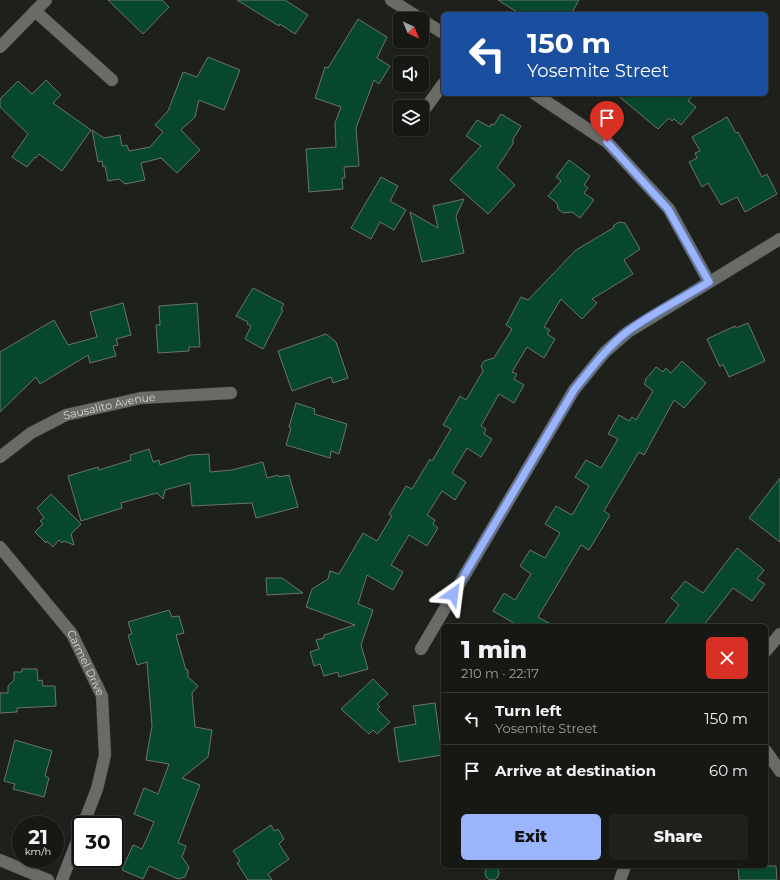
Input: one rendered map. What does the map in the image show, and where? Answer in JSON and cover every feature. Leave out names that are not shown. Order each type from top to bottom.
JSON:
[{"type":"street","points":[[0,47],[46,0]]},
{"type":"street","points":[[391,0],[410,12]]},
{"type":"street","points":[[35,11],[112,80]]},
{"type":"street","points":[[429,24],[441,32]]},
{"type":"street","points":[[429,103],[441,87]]},
{"type":"street","points":[[538,96],[607,142],[668,209],[709,282]]},
{"type":"street","points":[[421,649],[574,390],[605,352],[628,332],[780,239]]},
{"type":"street","name":"Sausalito Avenue","points":[[0,457],[31,432],[66,415],[141,398],[231,393]]},
{"type":"street","name":"Carmel Drive","points":[[0,547],[72,634],[102,696],[105,755],[97,789],[86,816]]},
{"type":"street","points":[[768,649],[780,634]]},
{"type":"street","points":[[768,754],[780,771]]},
{"type":"street","points":[[62,880],[72,854]]},
{"type":"street","points":[[0,860],[48,880]]},
{"type":"street","points":[[620,880],[624,868]]},
{"type":"building","points":[[108,0],[162,0],[169,7],[143,34]]},
{"type":"building","points":[[237,0],[285,0],[308,15],[295,34]]},
{"type":"building","points":[[498,0],[579,0],[572,12],[517,12]]},
{"type":"building","points":[[358,19],[387,37],[377,58],[390,66],[379,84],[374,80],[356,128],[359,166],[344,167],[345,178],[342,178],[343,189],[309,192],[306,149],[336,147],[335,123],[341,107],[315,98],[325,67],[328,68]]},
{"type":"building","points":[[208,57],[240,70],[224,110],[199,100],[195,117],[181,130],[200,150],[177,173],[161,158],[141,163],[145,180],[125,184],[119,179],[108,181],[105,166],[103,167],[102,161],[98,162],[92,130],[104,138],[120,135],[122,146],[127,145],[129,151],[150,147],[163,132],[155,125],[168,111],[183,72],[197,77]]},
{"type":"building","points":[[46,80],[61,95],[53,103],[91,130],[62,171],[39,154],[27,167],[12,157],[28,134],[0,107],[0,99],[18,81],[32,94]]},
{"type":"building","points":[[618,96],[692,96],[688,101],[696,107],[681,125],[674,119],[672,121],[669,118],[658,129]]},
{"type":"building","points":[[501,114],[521,126],[512,141],[514,142],[497,168],[515,185],[488,214],[450,180],[481,146],[466,136],[477,120],[490,127],[491,124],[494,125]]},
{"type":"building","points":[[727,117],[736,133],[738,132],[762,177],[767,174],[777,194],[745,212],[737,197],[721,205],[708,183],[702,187],[689,162],[697,158],[695,153],[700,151],[692,137]]},
{"type":"building","points":[[569,160],[590,176],[584,185],[588,188],[584,193],[594,200],[580,218],[572,212],[563,213],[558,209],[557,203],[548,196],[561,181],[556,177]]},
{"type":"building","points":[[381,177],[398,186],[390,201],[406,210],[394,230],[380,222],[371,239],[351,228]]},
{"type":"building","points":[[464,199],[456,216],[464,253],[422,262],[410,212],[438,228],[433,206]]},
{"type":"building","points":[[619,222],[625,223],[640,249],[624,260],[633,274],[592,299],[597,303],[582,319],[561,299],[544,327],[550,330],[547,334],[555,339],[544,358],[527,347],[512,372],[517,374],[514,379],[524,385],[514,403],[499,394],[481,426],[486,429],[484,434],[492,439],[481,457],[467,448],[452,473],[466,482],[455,500],[442,491],[427,515],[435,520],[433,524],[438,528],[427,546],[409,535],[391,565],[403,572],[393,590],[367,575],[358,604],[373,610],[361,645],[368,669],[339,677],[338,672],[324,676],[320,664],[314,666],[310,652],[319,649],[316,640],[324,638],[324,635],[355,625],[306,607],[312,589],[328,579],[330,571],[339,574],[363,533],[377,541],[392,516],[389,514],[406,486],[412,489],[430,459],[432,461],[451,429],[443,425],[460,396],[466,400],[483,371],[481,366],[484,361],[494,358],[512,329],[506,325],[521,297],[528,300],[576,250],[613,228],[614,225]]},
{"type":"building","points":[[253,288],[284,304],[281,309],[283,310],[263,349],[245,339],[251,326],[247,324],[248,322],[236,316]]},
{"type":"building","points":[[123,303],[131,335],[116,339],[118,345],[113,346],[116,356],[90,363],[88,355],[40,384],[36,377],[0,412],[0,352],[54,320],[68,345],[97,337],[90,312]]},
{"type":"building","points":[[197,303],[200,347],[189,347],[189,351],[158,353],[156,325],[160,325],[159,306]]},
{"type":"building","points":[[748,323],[765,361],[729,377],[723,364],[720,367],[707,339],[735,326],[736,328]]},
{"type":"building","points":[[326,334],[336,342],[348,378],[333,383],[331,377],[292,391],[278,351]]},
{"type":"building","points":[[682,361],[706,383],[684,408],[674,400],[644,455],[639,452],[604,511],[610,515],[589,550],[581,545],[538,617],[550,624],[516,624],[493,611],[504,593],[515,600],[531,574],[520,566],[530,550],[545,558],[560,533],[545,524],[556,506],[572,515],[589,486],[575,477],[586,460],[601,468],[618,439],[608,434],[619,415],[629,421],[632,417],[636,420],[653,391],[644,384],[646,381],[645,380],[656,367],[663,372],[666,368],[671,373]]},
{"type":"building","points":[[296,403],[315,409],[314,414],[347,424],[339,454],[331,451],[330,458],[286,445],[291,428],[289,427]]},
{"type":"building","points":[[149,449],[153,462],[159,460],[160,465],[190,455],[209,454],[210,472],[232,470],[263,462],[267,478],[278,475],[279,477],[289,475],[298,507],[256,518],[252,503],[192,506],[190,483],[165,490],[163,499],[157,493],[121,503],[122,508],[81,521],[68,476],[98,467],[99,470],[131,460],[130,455]]},
{"type":"building","points":[[780,478],[780,542],[749,518]]},
{"type":"building","points":[[51,494],[81,524],[71,534],[74,545],[64,541],[62,543],[59,540],[53,547],[47,541],[46,543],[35,532],[43,524],[40,521],[44,518],[37,508]]},
{"type":"building","points":[[737,548],[764,570],[757,579],[765,584],[752,601],[733,588],[705,624],[665,624],[679,605],[671,598],[685,581],[703,593]]},
{"type":"building","points":[[266,578],[282,578],[303,593],[267,595]]},
{"type":"building","points":[[169,610],[172,617],[179,616],[184,633],[176,635],[186,670],[188,670],[188,677],[198,686],[192,693],[195,727],[212,730],[208,757],[182,778],[200,785],[178,843],[186,846],[182,857],[189,867],[185,877],[178,879],[149,866],[143,879],[122,870],[133,845],[142,849],[154,822],[134,814],[144,788],[158,794],[169,764],[146,760],[152,726],[147,662],[137,665],[128,635],[132,634],[128,622]]},
{"type":"building","points":[[22,669],[37,669],[38,681],[42,680],[43,686],[55,686],[56,706],[17,708],[17,712],[0,713],[0,693],[8,693],[8,686],[14,680],[14,672],[22,672]]},
{"type":"building","points":[[373,679],[388,694],[377,704],[380,707],[377,709],[390,722],[377,734],[373,730],[369,734],[341,709]]},
{"type":"building","points":[[435,703],[441,755],[399,762],[394,728],[416,724],[413,706]]},
{"type":"building","points":[[15,740],[52,751],[45,776],[49,778],[44,797],[13,789],[15,784],[4,781]]},
{"type":"building","points":[[271,825],[274,831],[278,829],[284,839],[279,844],[289,859],[268,874],[272,880],[248,880],[237,863],[240,861],[233,851]]},
{"type":"building","points":[[768,866],[776,866],[777,880],[739,880],[738,868],[768,868]]},
{"type":"building","points":[[487,868],[497,868],[499,870],[499,876],[495,880],[489,880],[485,876],[485,870]]},
{"type":"route","points":[[453,594],[574,390],[589,371],[605,352],[628,332],[709,282],[668,209],[607,142]]}]
